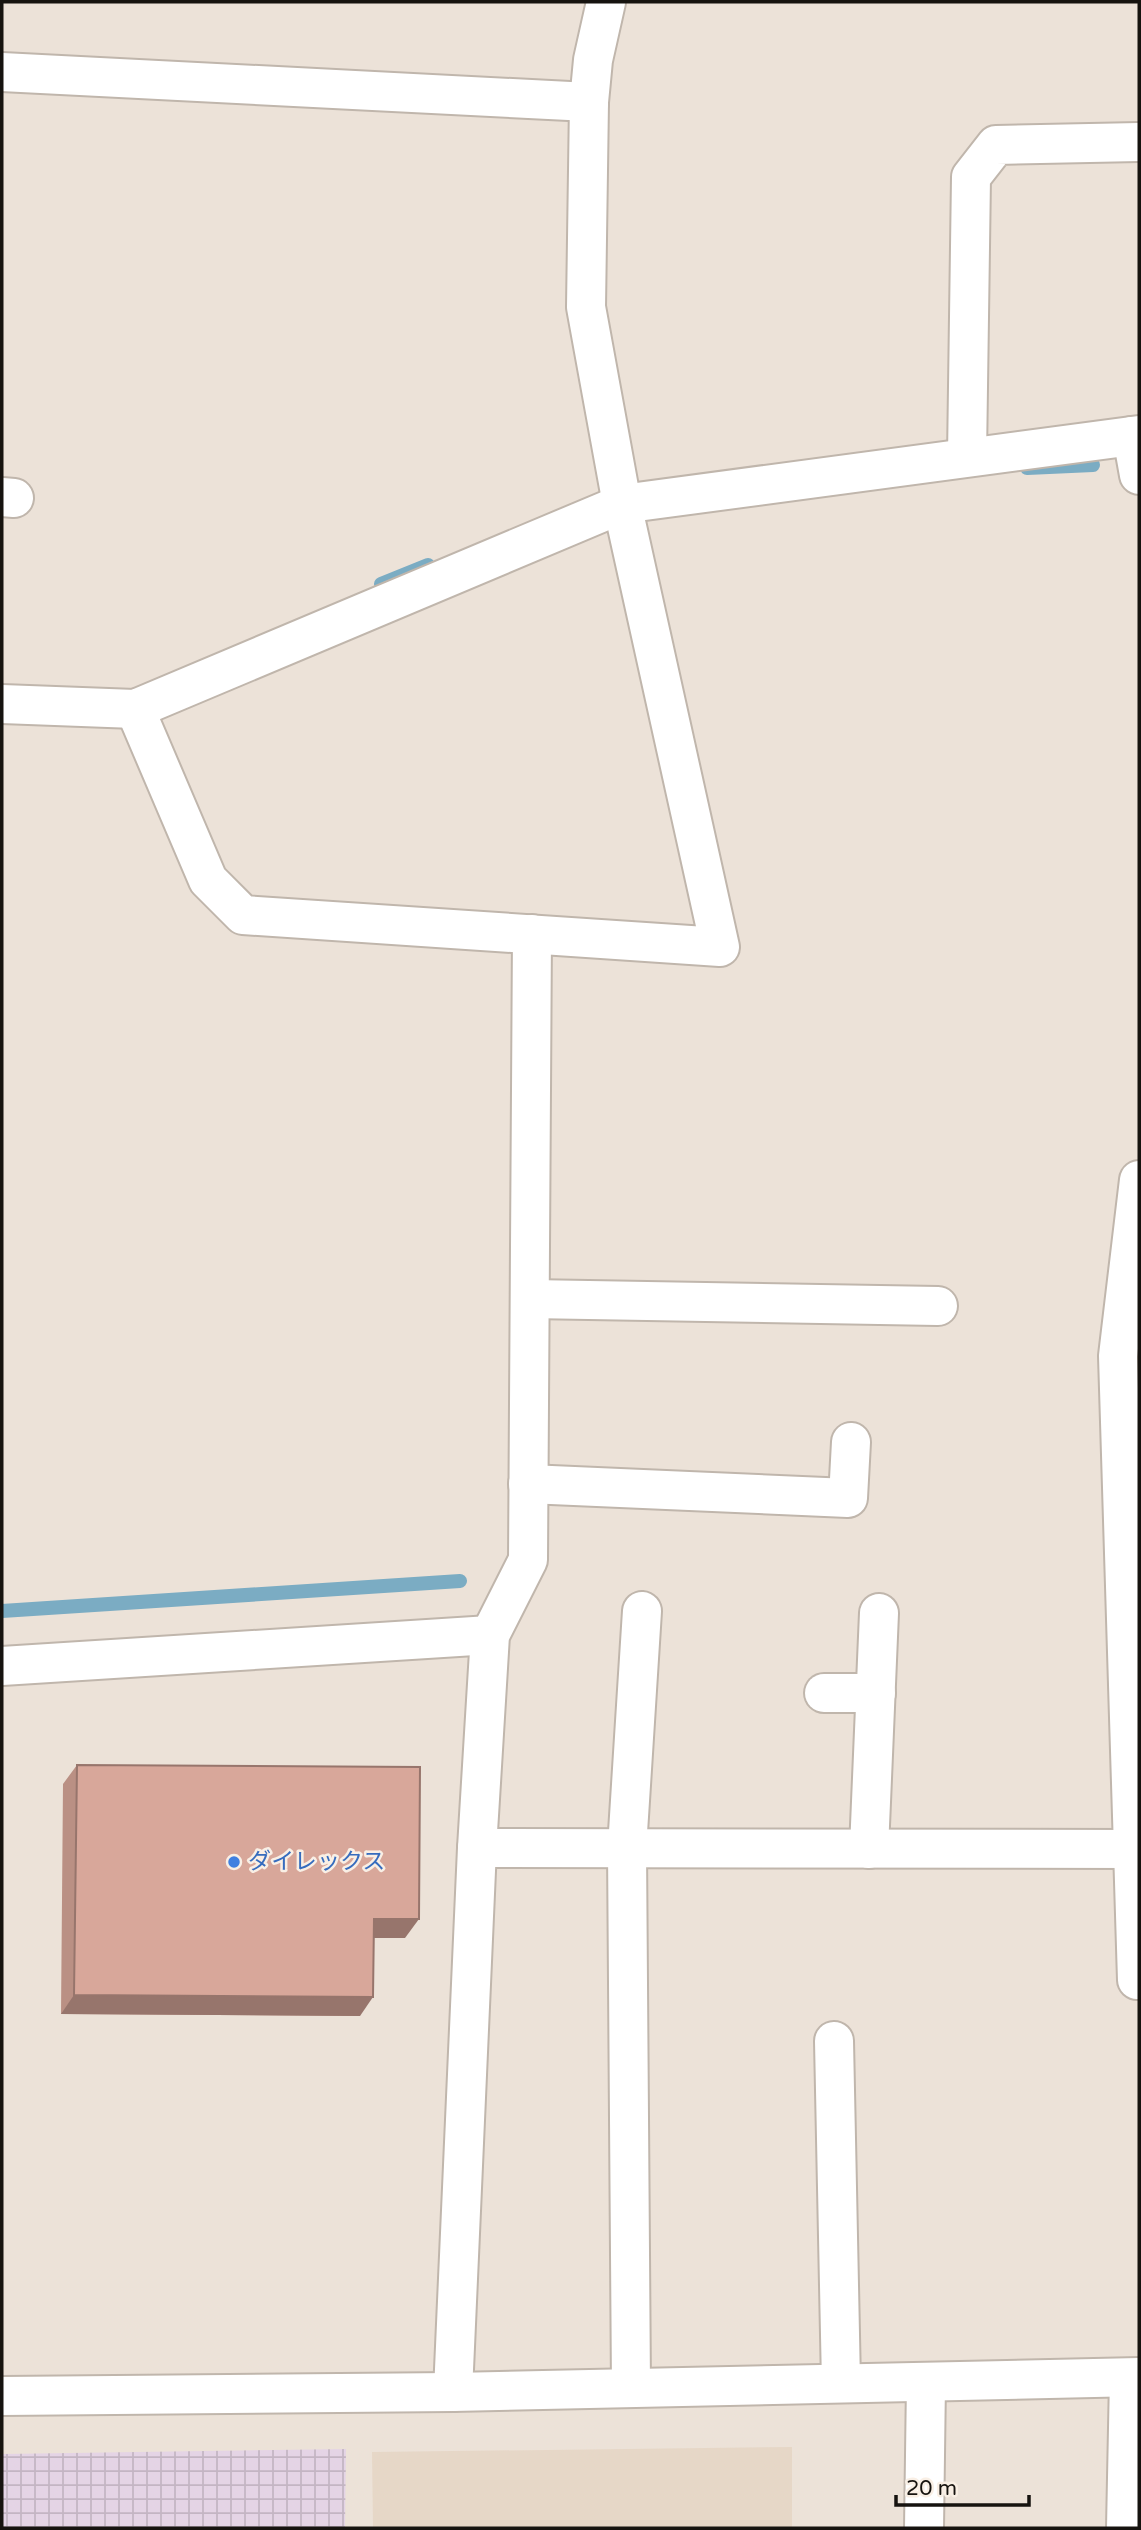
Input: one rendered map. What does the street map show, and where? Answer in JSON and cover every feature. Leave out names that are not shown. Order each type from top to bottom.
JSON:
[{"type":"street","points":[[135,709],[208,880],[243,915],[720,947],[622,504],[586,307],[589,102],[593,60],[606,2]]},
{"type":"street","points":[[2,72],[589,102]]},
{"type":"street","points":[[967,457],[971,177],[996,145],[1139,142]]},
{"type":"street","points":[[2,704],[135,709],[622,504],[1136,436],[1139,475]]},
{"type":"street","points":[[453,2392],[477,1848],[490,1635],[528,1560],[532,934]]},
{"type":"street","points":[[1137,1980],[1137,1849],[1118,1356],[1139,1180]]},
{"type":"street","points":[[530,1299],[938,1307]]},
{"type":"street","points":[[528,1484],[848,1497],[851,1442]]},
{"type":"street","points":[[631,2388],[627,1849],[642,1611]]},
{"type":"street","points":[[869,1849],[879,1613]]},
{"type":"street","points":[[2,1666],[490,1635]]},
{"type":"street","points":[[824,1693],[876,1693]]},
{"type":"street","points":[[477,1848],[1137,1849]]},
{"type":"street","points":[[834,2041],[841,2383]]},
{"type":"street","points":[[2,2396],[453,2392],[1134,2378],[1126,2528]]},
{"type":"street","points":[[924,2528],[926,2382]]},
{"type":"shaded area","points":[[792,2447],[792,2528],[373,2528],[372,2452]]},
{"type":"shaded area","points":[[346,2449],[345,2528],[2,2528],[2,2454]]},
{"type":"building","name":"ダイレックス","points":[[77,1765],[420,1767],[419,1919],[374,1919],[373,1997],[74,1995]]},
{"type":"waterway","points":[[1027,468],[1093,465]]},
{"type":"waterway","points":[[381,584],[428,565]]},
{"type":"waterway","points":[[2,1611],[460,1581]]},
{"type":"place","name":"ダイレックス","points":[[234,1862]]}]
